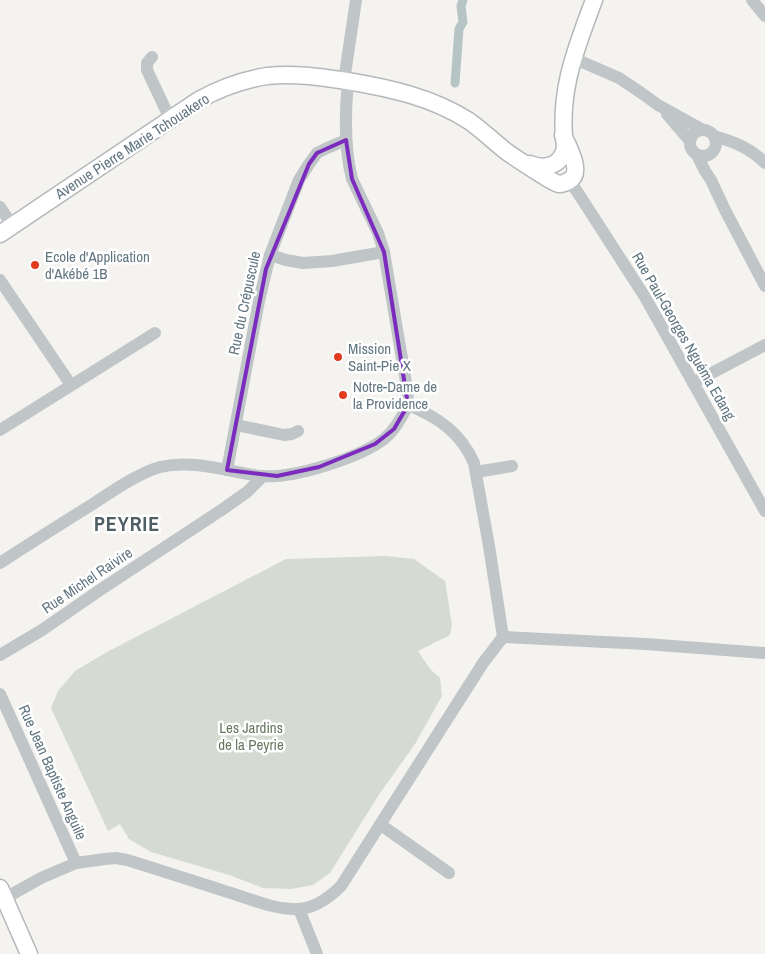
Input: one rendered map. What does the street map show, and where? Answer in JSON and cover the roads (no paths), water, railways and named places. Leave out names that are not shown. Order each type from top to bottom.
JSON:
[{"type":"main road","points":[[520,161],[534,166],[546,167],[558,162],[564,152],[564,97],[573,58],[594,0]]},
{"type":"main road","name":"Avenue Pierre Marie Tchouakero","points":[[6,229],[215,91],[267,76],[292,75],[316,77],[407,93],[442,106],[469,121],[507,152],[559,184],[570,180]]},
{"type":"main road","points":[[563,135],[575,165],[574,177],[570,180]]},
{"type":"main road","points":[[2,896],[29,954]]},
{"type":"street","points":[[0,563],[118,488],[159,467],[175,465],[207,466],[263,476],[292,474],[363,451],[384,438],[394,429],[408,406],[407,388],[384,252],[378,233],[352,180],[346,140],[346,81],[356,0]]},
{"type":"street","points":[[752,0],[765,16]]},
{"type":"street","points":[[152,57],[148,63],[147,70],[170,119]]},
{"type":"street","points":[[573,58],[619,78],[658,105],[708,133],[747,148],[765,162]]},
{"type":"street","points":[[658,105],[690,141]]},
{"type":"street","points":[[708,133],[694,133],[690,141],[691,149],[697,155],[711,180],[724,210],[765,286]]},
{"type":"street","points":[[708,133],[716,143],[713,151],[711,180]]},
{"type":"street","name":"Rue du Crépuscule","points":[[227,470],[259,301],[270,255],[299,180],[308,164],[316,153],[346,140]]},
{"type":"street","points":[[697,155],[705,156],[713,151],[740,146]]},
{"type":"street","name":"Rue Paul-Georges Nguéma Edang","points":[[570,180],[645,297],[765,511]]},
{"type":"street","points":[[0,207],[6,229]]},
{"type":"street","points":[[270,255],[303,263],[332,261],[384,252]]},
{"type":"street","points":[[0,280],[75,383]]},
{"type":"street","points":[[0,430],[155,333]]},
{"type":"street","points":[[693,383],[765,345]]},
{"type":"street","points":[[2,896],[76,863],[116,858],[281,907],[305,908],[332,895],[342,886],[484,663],[503,637],[476,472],[470,453],[454,433],[441,422],[426,412],[408,406]]},
{"type":"street","points":[[236,425],[284,435],[298,431]]},
{"type":"street","points":[[476,472],[512,466]]},
{"type":"street","name":"Rue Michel Raivire","points":[[0,655],[42,630],[223,510],[248,492],[263,476]]},
{"type":"street","points":[[503,637],[646,644],[765,653]]},
{"type":"street","name":"Rue Jean Baptiste Anguile","points":[[0,694],[76,863]]},
{"type":"street","points":[[381,825],[449,873]]},
{"type":"street","points":[[299,909],[317,954]]},
{"type":"waterway","points":[[455,83],[459,29],[463,22],[461,6],[463,0]]},
{"type":"place","name":"Ecole d'Application d'Akébé 1B","points":[[35,265]]},
{"type":"place","name":"Mission Saint-Pie X","points":[[338,357]]},
{"type":"place","name":"Notre-Dame de la Providence","points":[[343,395]]},
{"type":"district","name":"PEYRIE","points":[[127,523]]},
{"type":"park label","name":"Les Jardins de la Peyrie","points":[[251,736]]}]
